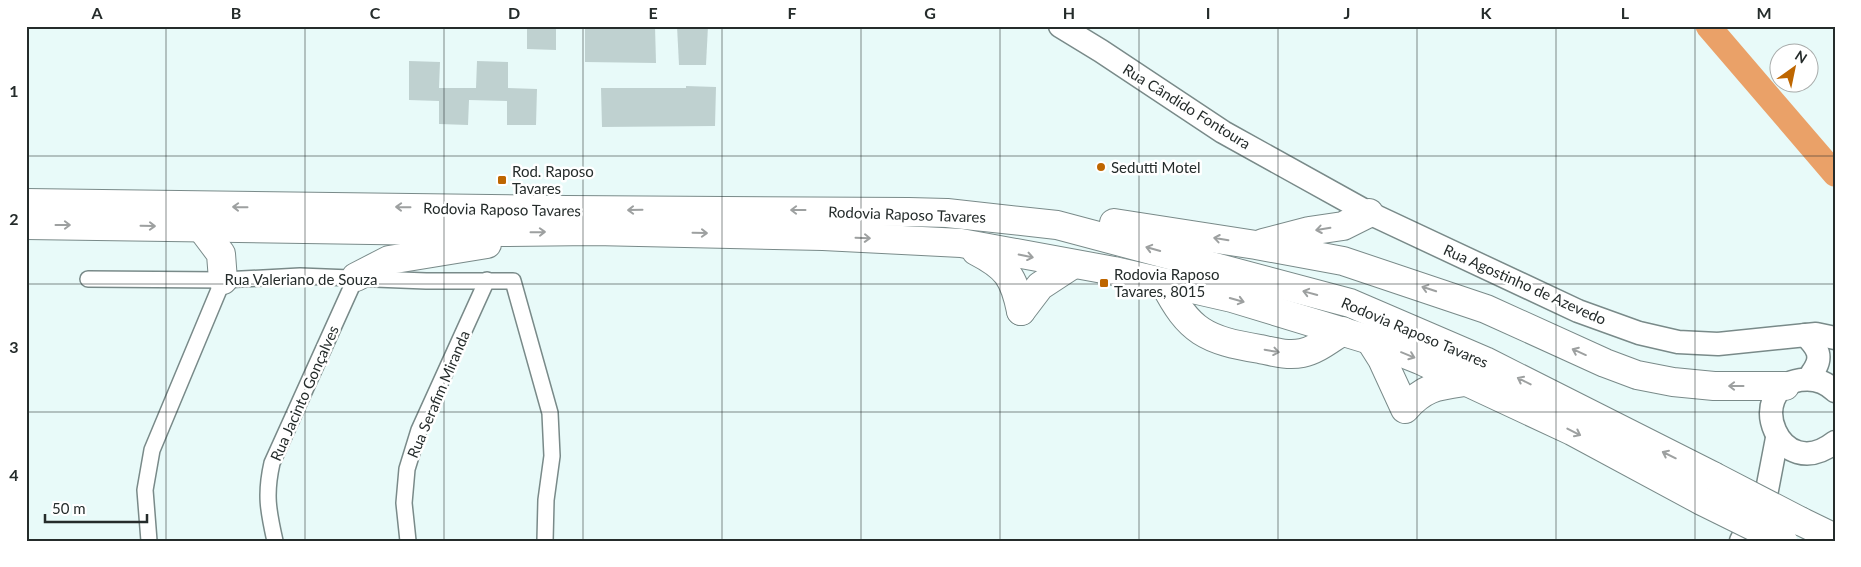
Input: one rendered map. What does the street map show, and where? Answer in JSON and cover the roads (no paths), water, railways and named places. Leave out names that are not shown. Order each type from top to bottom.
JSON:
[{"type":"highway","name":"Rodovia Raposo Tavares","points":[[26,203],[909,212],[948,213],[1057,224],[1350,303],[1485,361],[1713,476],[1791,531]]},
{"type":"highway","points":[[1256,245],[1309,231],[1343,226],[1368,212]]},
{"type":"highway","points":[[1057,224],[1106,222],[1256,245],[1343,261],[1486,309],[1597,360],[1637,375],[1673,382],[1714,386],[1798,380]]},
{"type":"highway","name":"Rodovia Raposo Tavares","points":[[26,225],[200,226],[504,232],[594,231],[793,235],[961,243],[1232,298],[1370,340],[1572,431],[1702,501],[1791,531],[1835,538]]},
{"type":"highway","points":[[200,226],[221,254],[223,280]]},
{"type":"highway","points":[[356,277],[367,269],[388,260],[487,244],[504,232]]},
{"type":"highway","points":[[961,243],[994,261],[1005,270],[1014,282],[1020,311],[1040,286],[1072,265]]},
{"type":"highway","points":[[1164,283],[1177,308],[1187,321],[1210,337],[1241,346],[1290,354],[1303,353],[1343,331]]},
{"type":"highway","points":[[1370,340],[1382,359],[1404,409],[1423,391],[1434,387],[1465,382]]},
{"type":"main road","name":"Rua Cândido Fontoura","points":[[1060,26],[1223,132],[1368,212]]},
{"type":"main road","name":"Rua Agostinho de Azevedo","points":[[1368,212],[1578,311],[1639,333],[1678,342],[1718,344],[1816,334],[1835,338]]},
{"type":"main road","points":[[1805,335],[1816,345],[1819,356],[1818,364],[1777,394],[1770,416],[1772,428],[1778,438],[1793,451],[1802,453],[1819,452],[1835,442]]},
{"type":"main road","points":[[1798,380],[1835,363]]},
{"type":"main road","points":[[1798,380],[1808,378],[1820,380],[1835,391]]},
{"type":"main road","points":[[1741,541],[1767,490],[1778,438]]},
{"type":"main road","points":[[1767,490],[1802,453]]},
{"type":"street","name":"Rua Valeriano de Souza","points":[[88,279],[223,280],[268,276],[356,277],[426,281],[513,280],[550,413],[552,456],[546,500],[545,541]]},
{"type":"street","name":"Rua Jacinto Gonçalves","points":[[275,541],[268,510],[266,486],[272,462],[356,277]]},
{"type":"street","points":[[149,541],[145,490],[152,450],[223,280]]},
{"type":"street","name":"Rua Serafim Miranda","points":[[408,541],[404,503],[407,469],[419,430],[487,280]]},
{"type":"waterway","points":[[1708,26],[1835,174]]},
{"type":"place","name":"Sedutti Motel","points":[[1101,167]]},
{"type":"place","name":"Rod. Raposo Tavares","points":[[502,180]]},
{"type":"place","name":"Rodovia Raposo Tavares, 8015","points":[[1104,283]]}]
